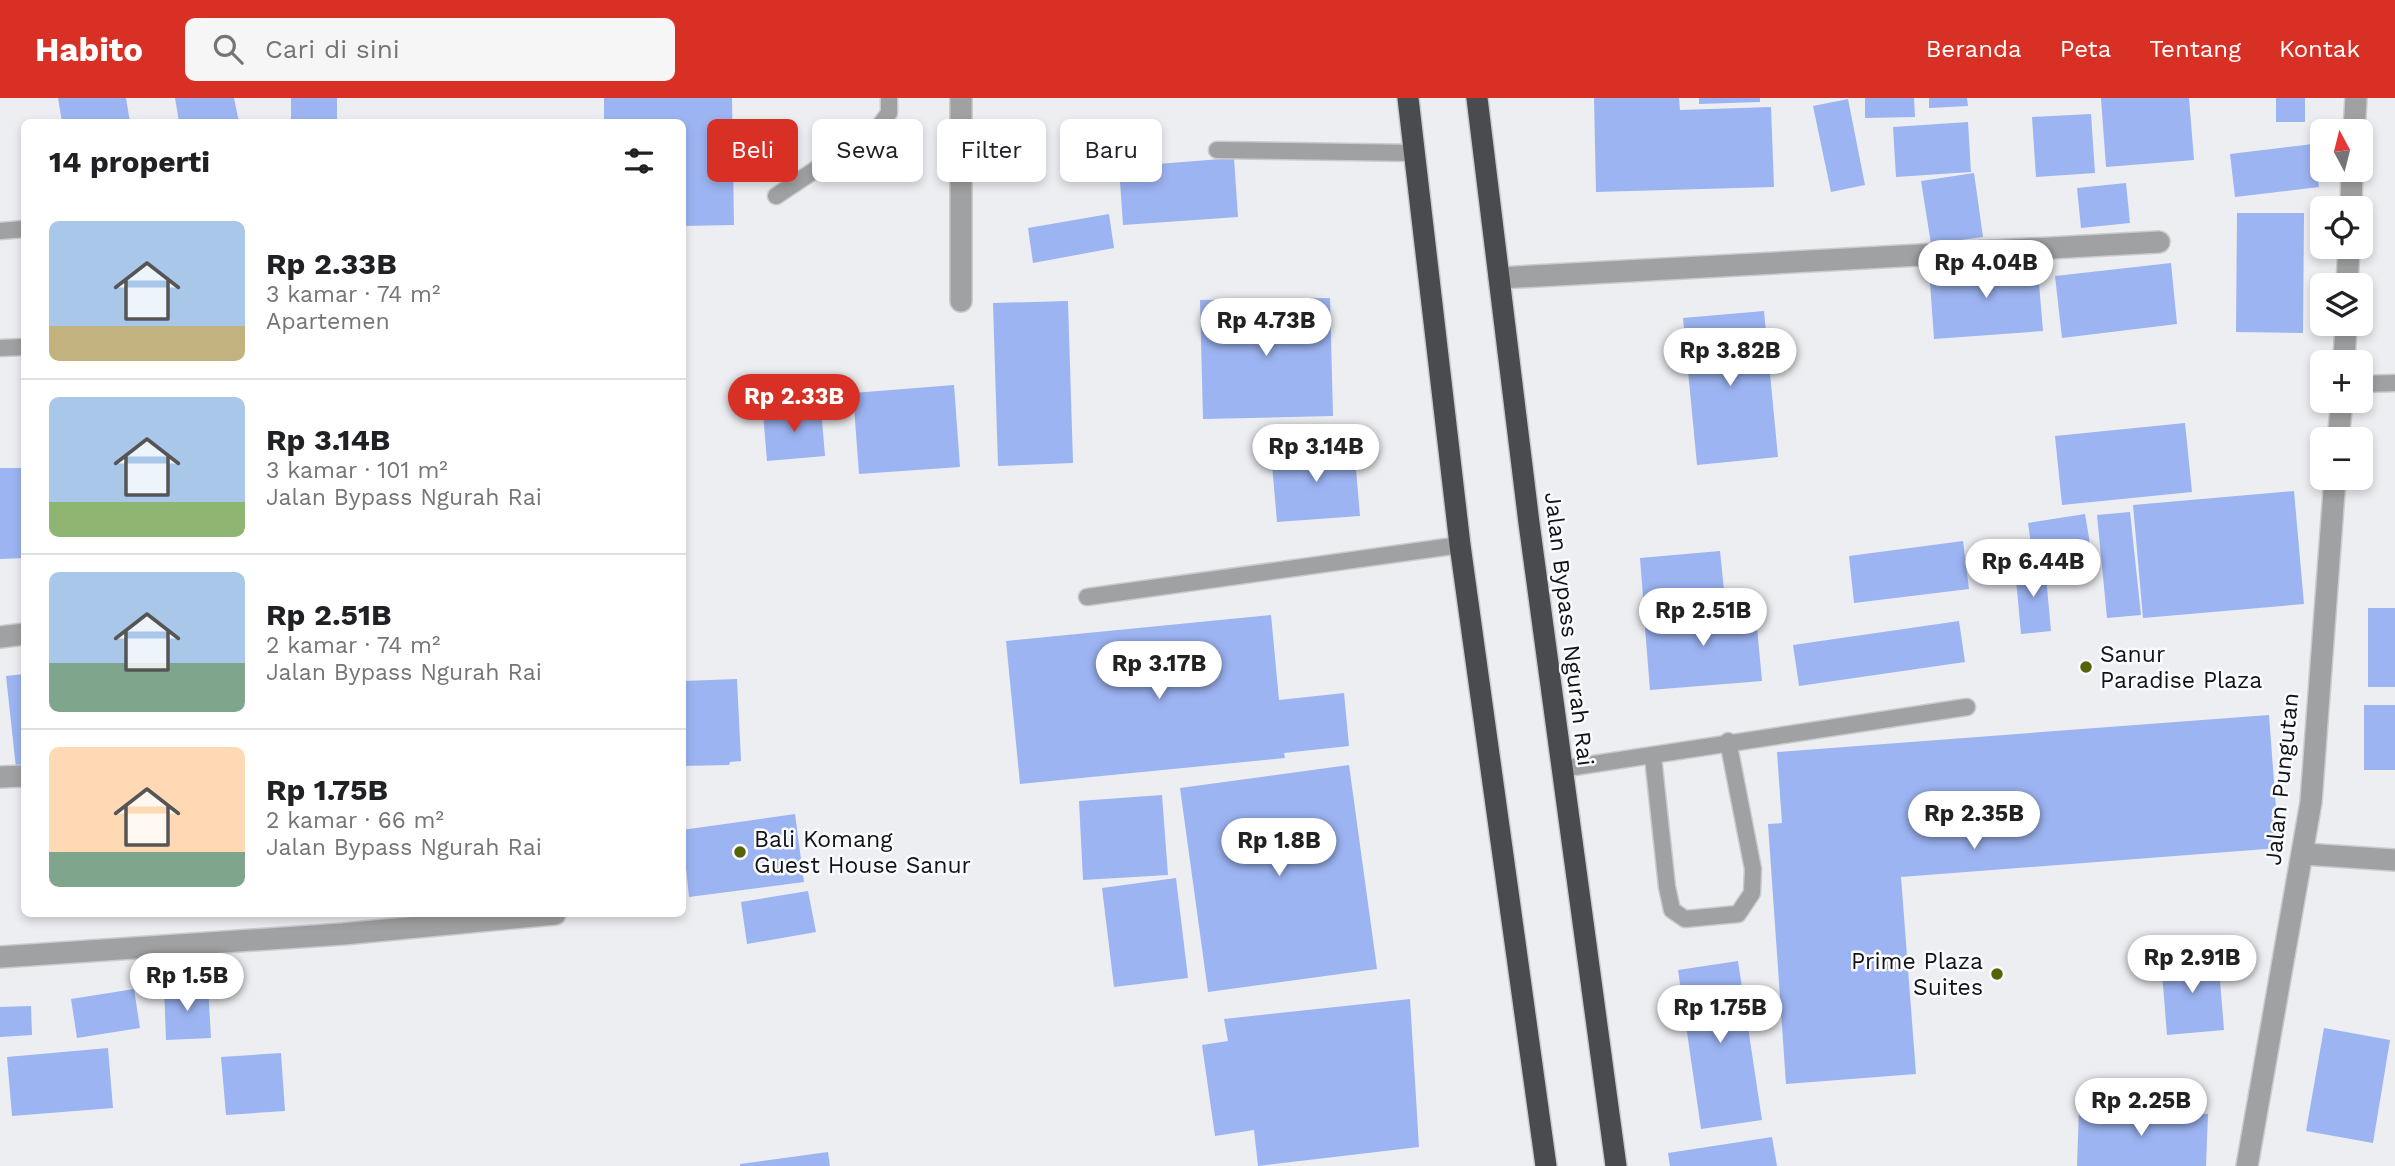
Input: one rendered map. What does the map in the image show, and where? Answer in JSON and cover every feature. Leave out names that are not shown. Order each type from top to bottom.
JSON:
[{"type":"highway","points":[[1408,98],[1460,545],[1546,1166]]},
{"type":"highway","name":"Jalan Bypass Ngurah Rai","points":[[1477,98],[1561,769],[1590,960],[1616,1166]]},
{"type":"street","points":[[961,98],[961,301]]},
{"type":"street","points":[[2355,119],[2356,98]]},
{"type":"street","points":[[1499,278],[2159,242]]},
{"type":"street","name":"Jalan Pungutan","points":[[2246,1166],[2304,855],[2311,802],[2334,490]]},
{"type":"street","points":[[0,637],[21,634]]},
{"type":"street","points":[[0,777],[21,776]]},
{"type":"street","points":[[2304,855],[2395,860]]},
{"type":"street","points":[[0,957],[343,934],[523,917]]},
{"type":"lane","points":[[776,196],[878,128],[889,113],[889,98]]},
{"type":"lane","points":[[1217,150],[1415,153]]},
{"type":"lane","points":[[0,230],[21,229]]},
{"type":"lane","points":[[0,348],[21,347]]},
{"type":"lane","points":[[2373,384],[2395,383]]},
{"type":"lane","points":[[1087,597],[1460,545]]},
{"type":"lane","points":[[1561,769],[1653,757],[1728,741],[1967,707]]},
{"type":"lane","points":[[1653,757],[1672,911],[1685,919],[1738,914],[1752,893],[1753,869],[1728,741]]},
{"type":"building","points":[[58,98],[126,98],[130,119],[62,119]]},
{"type":"building","points":[[175,98],[234,98],[238,119],[178,119]]},
{"type":"building","points":[[291,98],[337,98],[337,119],[291,119]]},
{"type":"building","points":[[604,98],[732,98],[732,119],[707,119],[707,182],[733,182],[734,225],[686,226],[686,119],[604,119]]},
{"type":"building","points":[[1594,98],[1679,98],[1680,110],[1771,107],[1774,187],[1596,192]]},
{"type":"building","points":[[1699,98],[1760,98],[1760,102],[1699,104]]},
{"type":"building","points":[[1865,98],[1914,98],[1915,117],[1865,118]]},
{"type":"building","points":[[1929,98],[1967,98],[1968,106],[1929,108]]},
{"type":"building","points":[[2101,98],[2189,98],[2194,160],[2106,167]]},
{"type":"building","points":[[2276,98],[2305,98],[2305,122],[2276,122]]},
{"type":"building","points":[[1848,99],[1865,185],[1831,192],[1813,106]]},
{"type":"building","points":[[2091,114],[2095,173],[2036,177],[2032,117]]},
{"type":"building","points":[[1968,122],[1971,172],[1896,177],[1893,127]]},
{"type":"building","points":[[2310,144],[2310,182],[2318,182],[2319,187],[2235,197],[2230,154]]},
{"type":"building","points":[[1234,158],[1238,217],[1123,225],[1120,182],[1162,182],[1162,164]]},
{"type":"building","points":[[1974,173],[1983,237],[1931,244],[1921,181]]},
{"type":"building","points":[[2126,183],[2130,223],[2081,228],[2077,188]]},
{"type":"building","points":[[2237,213],[2304,213],[2303,333],[2236,332]]},
{"type":"building","points":[[1109,214],[1114,248],[1033,263],[1028,228]]},
{"type":"building","points":[[2037,260],[2043,331],[1934,339],[1929,269]]},
{"type":"building","points":[[2171,263],[2177,324],[2062,338],[2055,276]]},
{"type":"building","points":[[1330,298],[1333,416],[1203,419],[1200,300]]},
{"type":"building","points":[[1068,301],[1073,463],[998,466],[993,303]]},
{"type":"building","points":[[1764,311],[1778,457],[1697,465],[1683,318]]},
{"type":"building","points":[[954,385],[960,467],[859,474],[853,393]]},
{"type":"building","points":[[821,408],[825,456],[767,461],[763,413]]},
{"type":"building","points":[[2185,423],[2192,492],[2062,505],[2055,436]]},
{"type":"building","points":[[1354,446],[1360,516],[1277,522],[1271,453]]},
{"type":"building","points":[[0,468],[21,468],[21,558],[0,559]]},
{"type":"building","points":[[2294,491],[2304,604],[2143,618],[2133,505]]},
{"type":"building","points":[[2130,512],[2141,615],[2107,618],[2097,515]]},
{"type":"building","points":[[2085,514],[2090,544],[2032,552],[2028,523]]},
{"type":"building","points":[[1963,541],[1969,589],[1854,603],[1849,556]]},
{"type":"building","points":[[1720,551],[1724,590],[1643,597],[1640,558]]},
{"type":"building","points":[[2045,565],[2051,631],[2021,634],[2015,568]]},
{"type":"building","points":[[1755,606],[1762,681],[1650,690],[1644,615]]},
{"type":"building","points":[[2368,608],[2395,608],[2395,687],[2368,687]]},
{"type":"building","points":[[1271,615],[1279,700],[1344,693],[1349,746],[1284,753],[1285,758],[1020,784],[1006,641]]},
{"type":"building","points":[[1959,621],[1965,662],[1799,686],[1793,645]]},
{"type":"building","points":[[21,674],[21,767],[16,768],[6,676]]},
{"type":"building","points":[[737,679],[741,761],[730,762],[729,765],[686,766],[686,681]]},
{"type":"building","points":[[2364,705],[2395,705],[2395,770],[2364,770]]},
{"type":"building","points":[[2269,715],[2279,848],[1901,877],[1916,1074],[1786,1084],[1768,824],[1782,823],[1777,752]]},
{"type":"building","points":[[1349,765],[1377,969],[1208,992],[1180,788]]},
{"type":"building","points":[[1162,795],[1168,875],[1083,880],[1079,801]]},
{"type":"building","points":[[795,814],[804,882],[689,897],[686,829]]},
{"type":"building","points":[[1176,878],[1188,978],[1114,987],[1102,888]]},
{"type":"building","points":[[808,891],[816,932],[747,944],[741,902]]},
{"type":"building","points":[[2218,955],[2224,1030],[2167,1035],[2161,960]]},
{"type":"building","points":[[1738,961],[1762,1120],[1701,1129],[1678,970]]},
{"type":"building","points":[[208,985],[211,1038],[166,1040],[164,987]]},
{"type":"building","points":[[134,989],[140,1028],[77,1038],[71,999]]},
{"type":"building","points":[[1410,999],[1419,1147],[1258,1166],[1254,1130],[1215,1136],[1202,1045],[1228,1041],[1224,1019]]},
{"type":"building","points":[[31,1006],[32,1035],[0,1037],[0,1007]]},
{"type":"building","points":[[2324,1028],[2390,1040],[2373,1143],[2306,1131]]},
{"type":"building","points":[[108,1048],[113,1108],[12,1116],[7,1057]]},
{"type":"building","points":[[281,1053],[285,1111],[226,1115],[221,1057]]},
{"type":"building","points":[[2079,1108],[2208,1114],[2206,1166],[2077,1166]]},
{"type":"building","points":[[1772,1137],[1777,1166],[1670,1166],[1668,1153]]},
{"type":"building","points":[[828,1152],[830,1166],[740,1166],[740,1164]]},
{"type":"place","name":"Sanur Paradise Plaza","points":[[2086,667]]},
{"type":"place","name":"Bali Komang Guest House Sanur","points":[[740,852]]},
{"type":"place","name":"Prime Plaza Suites","points":[[1997,974]]}]
